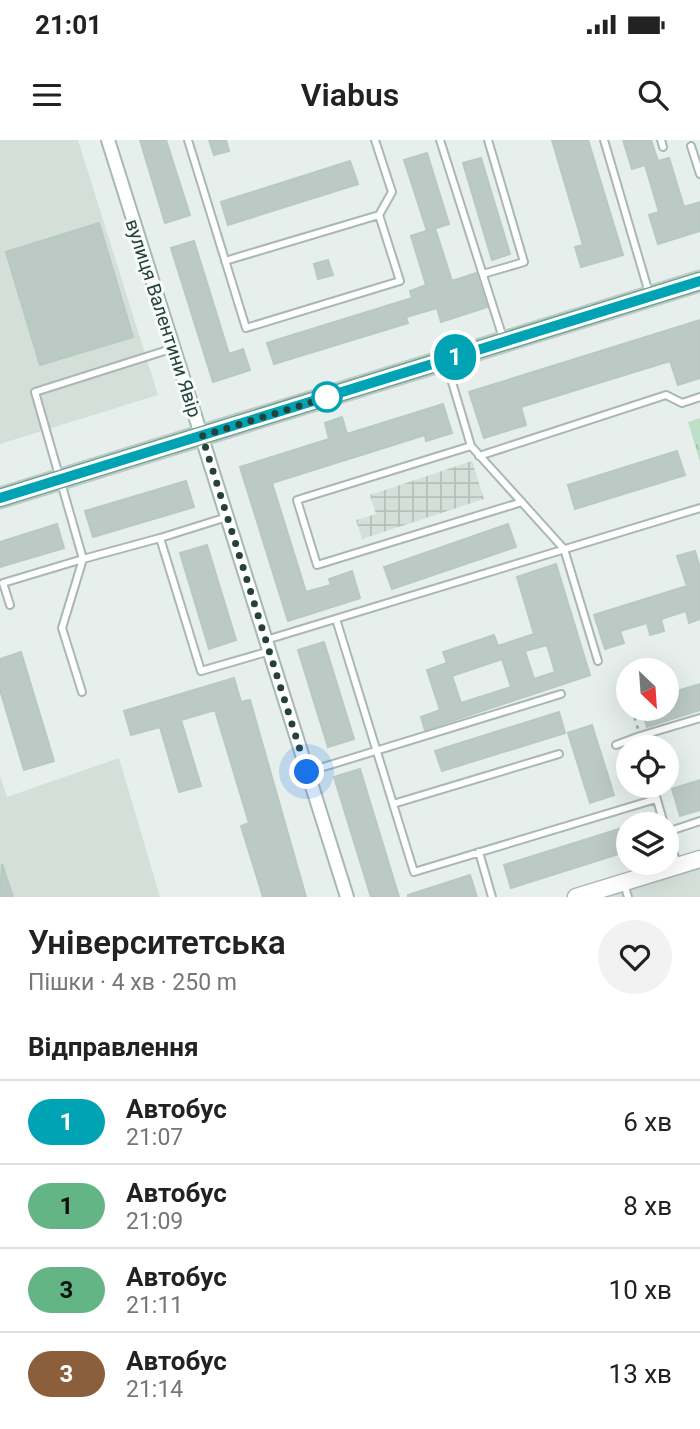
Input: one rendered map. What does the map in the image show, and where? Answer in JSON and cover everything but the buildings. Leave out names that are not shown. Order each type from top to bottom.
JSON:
[{"type":"main road","points":[[0,498],[700,281]]},
{"type":"street","name":"вулиця Валентини Явір","points":[[108,140],[347,897]]},
{"type":"street","points":[[679,866],[700,859]]},
{"type":"street","points":[[576,897],[626,890],[658,875]]},
{"type":"lane","points":[[188,140],[246,328],[400,281],[379,215]]},
{"type":"lane","points":[[225,261],[379,215],[392,192],[375,140]]},
{"type":"lane","points":[[440,140],[505,342]]},
{"type":"lane","points":[[483,274],[524,262],[488,140]]},
{"type":"lane","points":[[604,140],[650,297]]},
{"type":"lane","points":[[691,146],[700,174]]},
{"type":"lane","points":[[82,692],[62,628],[83,559],[35,392],[174,348]]},
{"type":"lane","points":[[445,360],[471,446],[564,549],[598,661]]},
{"type":"lane","points":[[479,456],[666,394],[682,403],[700,397]]},
{"type":"lane","points":[[471,446],[297,500],[317,565],[523,502]]},
{"type":"lane","points":[[160,538],[201,671],[336,618],[700,508]]},
{"type":"lane","points":[[10,605],[3,583],[227,517]]},
{"type":"lane","points":[[336,618],[414,872],[656,799],[660,812]]},
{"type":"lane","points":[[307,772],[561,694]]},
{"type":"lane","points":[[643,735],[700,718]]},
{"type":"lane","points":[[393,804],[559,754]]},
{"type":"lane","points":[[679,828],[700,821]]},
{"type":"lane","points":[[479,852],[492,897]]},
{"type":"shaded area","points":[[0,140],[78,140],[158,395],[0,444]]},
{"type":"shaded area","points":[[472,461],[484,499],[362,539],[356,520],[376,514],[370,495]]},
{"type":"shaded area","points":[[119,758],[160,897],[0,897],[0,776],[7,797]]},
{"type":"shaded area","points":[[700,859],[700,897],[576,897],[648,875],[679,875],[679,865]]},
{"type":"green space","points":[[700,418],[700,462],[688,422]]},
{"type":"bus line","name":"1","points":[[0,498],[700,281]]},
{"type":"route","points":[[307,772],[202,436],[331,396],[327,397]]}]
